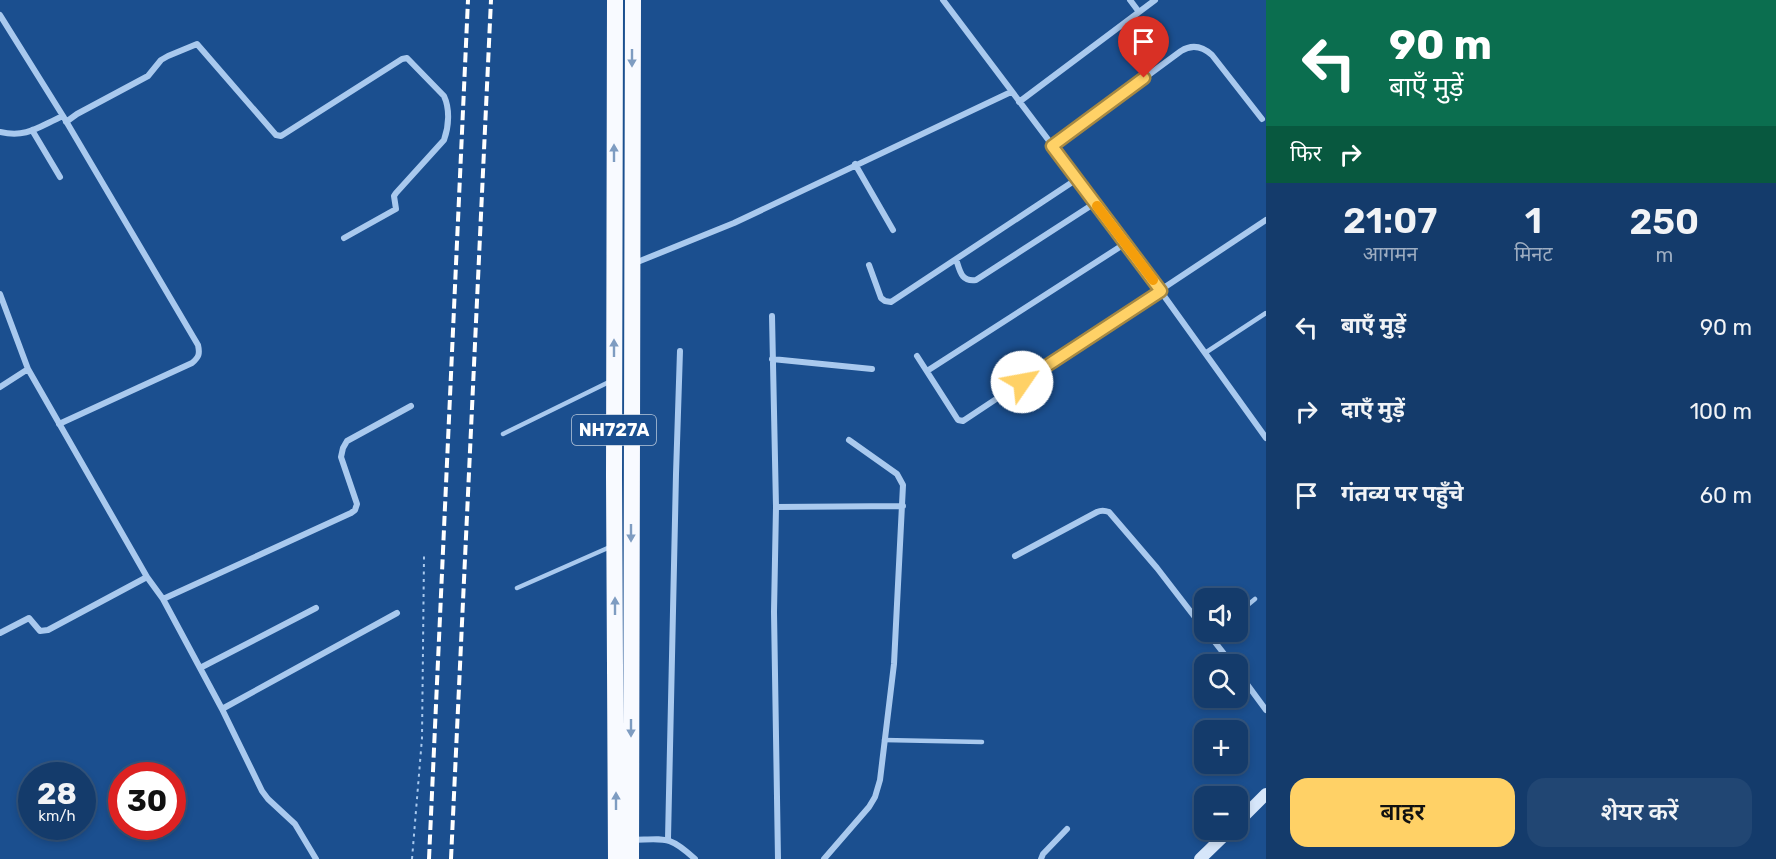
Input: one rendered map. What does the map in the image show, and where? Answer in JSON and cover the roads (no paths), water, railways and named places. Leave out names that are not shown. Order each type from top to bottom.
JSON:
[{"type":"highway","name":"NH727A","points":[[615,0],[616,859]]},
{"type":"highway","name":"NH727A","points":[[631,859],[633,0]]},
{"type":"main road","points":[[1248,812],[1266,794]]},
{"type":"main road","points":[[1200,859],[1220,840]]},
{"type":"street","points":[[943,0],[1126,243],[1266,438]]},
{"type":"street","points":[[1130,0],[1139,12]]},
{"type":"street","points":[[1019,102],[1155,0]]},
{"type":"street","points":[[0,15],[198,345],[200,353],[192,363],[59,424]]},
{"type":"street","points":[[0,132],[21,134],[77,114],[148,76],[161,60],[197,44],[276,135],[281,136],[407,58],[444,96],[447,103],[444,140],[396,193],[394,196],[396,209],[344,238]]},
{"type":"street","points":[[1052,146],[1181,51],[1193,46],[1212,55],[1262,119]]},
{"type":"street","points":[[632,264],[734,223],[1011,92]]},
{"type":"street","points":[[32,130],[60,177]]},
{"type":"street","points":[[855,164],[893,230]]},
{"type":"street","points":[[869,265],[881,298],[885,302],[891,302],[1077,178]]},
{"type":"street","points":[[956,259],[964,279],[976,280],[1095,202]]},
{"type":"street","points":[[917,356],[957,420],[963,420],[1266,220]]},
{"type":"street","points":[[927,371],[1126,243]]},
{"type":"street","points":[[0,294],[28,369],[147,577],[163,599],[222,709],[262,791],[295,824],[316,859]]},
{"type":"street","points":[[772,316],[776,507],[774,612],[778,859]]},
{"type":"street","points":[[668,839],[675,474],[680,351]]},
{"type":"street","points":[[772,359],[872,369]]},
{"type":"street","points":[[0,387],[28,369]]},
{"type":"street","points":[[163,599],[355,510],[357,504],[341,457],[343,448],[347,441],[411,406]]},
{"type":"street","points":[[824,859],[875,797],[880,780],[894,664],[903,485],[897,474],[849,440]]},
{"type":"street","points":[[776,507],[903,506]]},
{"type":"street","points":[[1015,556],[1097,512],[1105,510],[1194,614]]},
{"type":"street","points":[[0,633],[28,618],[40,631],[44,632],[147,577]]},
{"type":"street","points":[[200,668],[316,608]]},
{"type":"street","points":[[222,709],[397,613]]},
{"type":"street","points":[[1248,686],[1266,710]]},
{"type":"street","points":[[1041,859],[1067,829]]},
{"type":"street","points":[[631,840],[668,839],[681,846],[695,859]]},
{"type":"lane","points":[[1205,353],[1266,313]]},
{"type":"lane","points":[[503,434],[614,380]]},
{"type":"lane","points":[[516,588],[614,546]]},
{"type":"lane","points":[[1248,605],[1255,599]]},
{"type":"lane","points":[[884,740],[982,742]]},
{"type":"railway","points":[[429,859],[468,0]]},
{"type":"railway","points":[[451,859],[491,0]]}]
